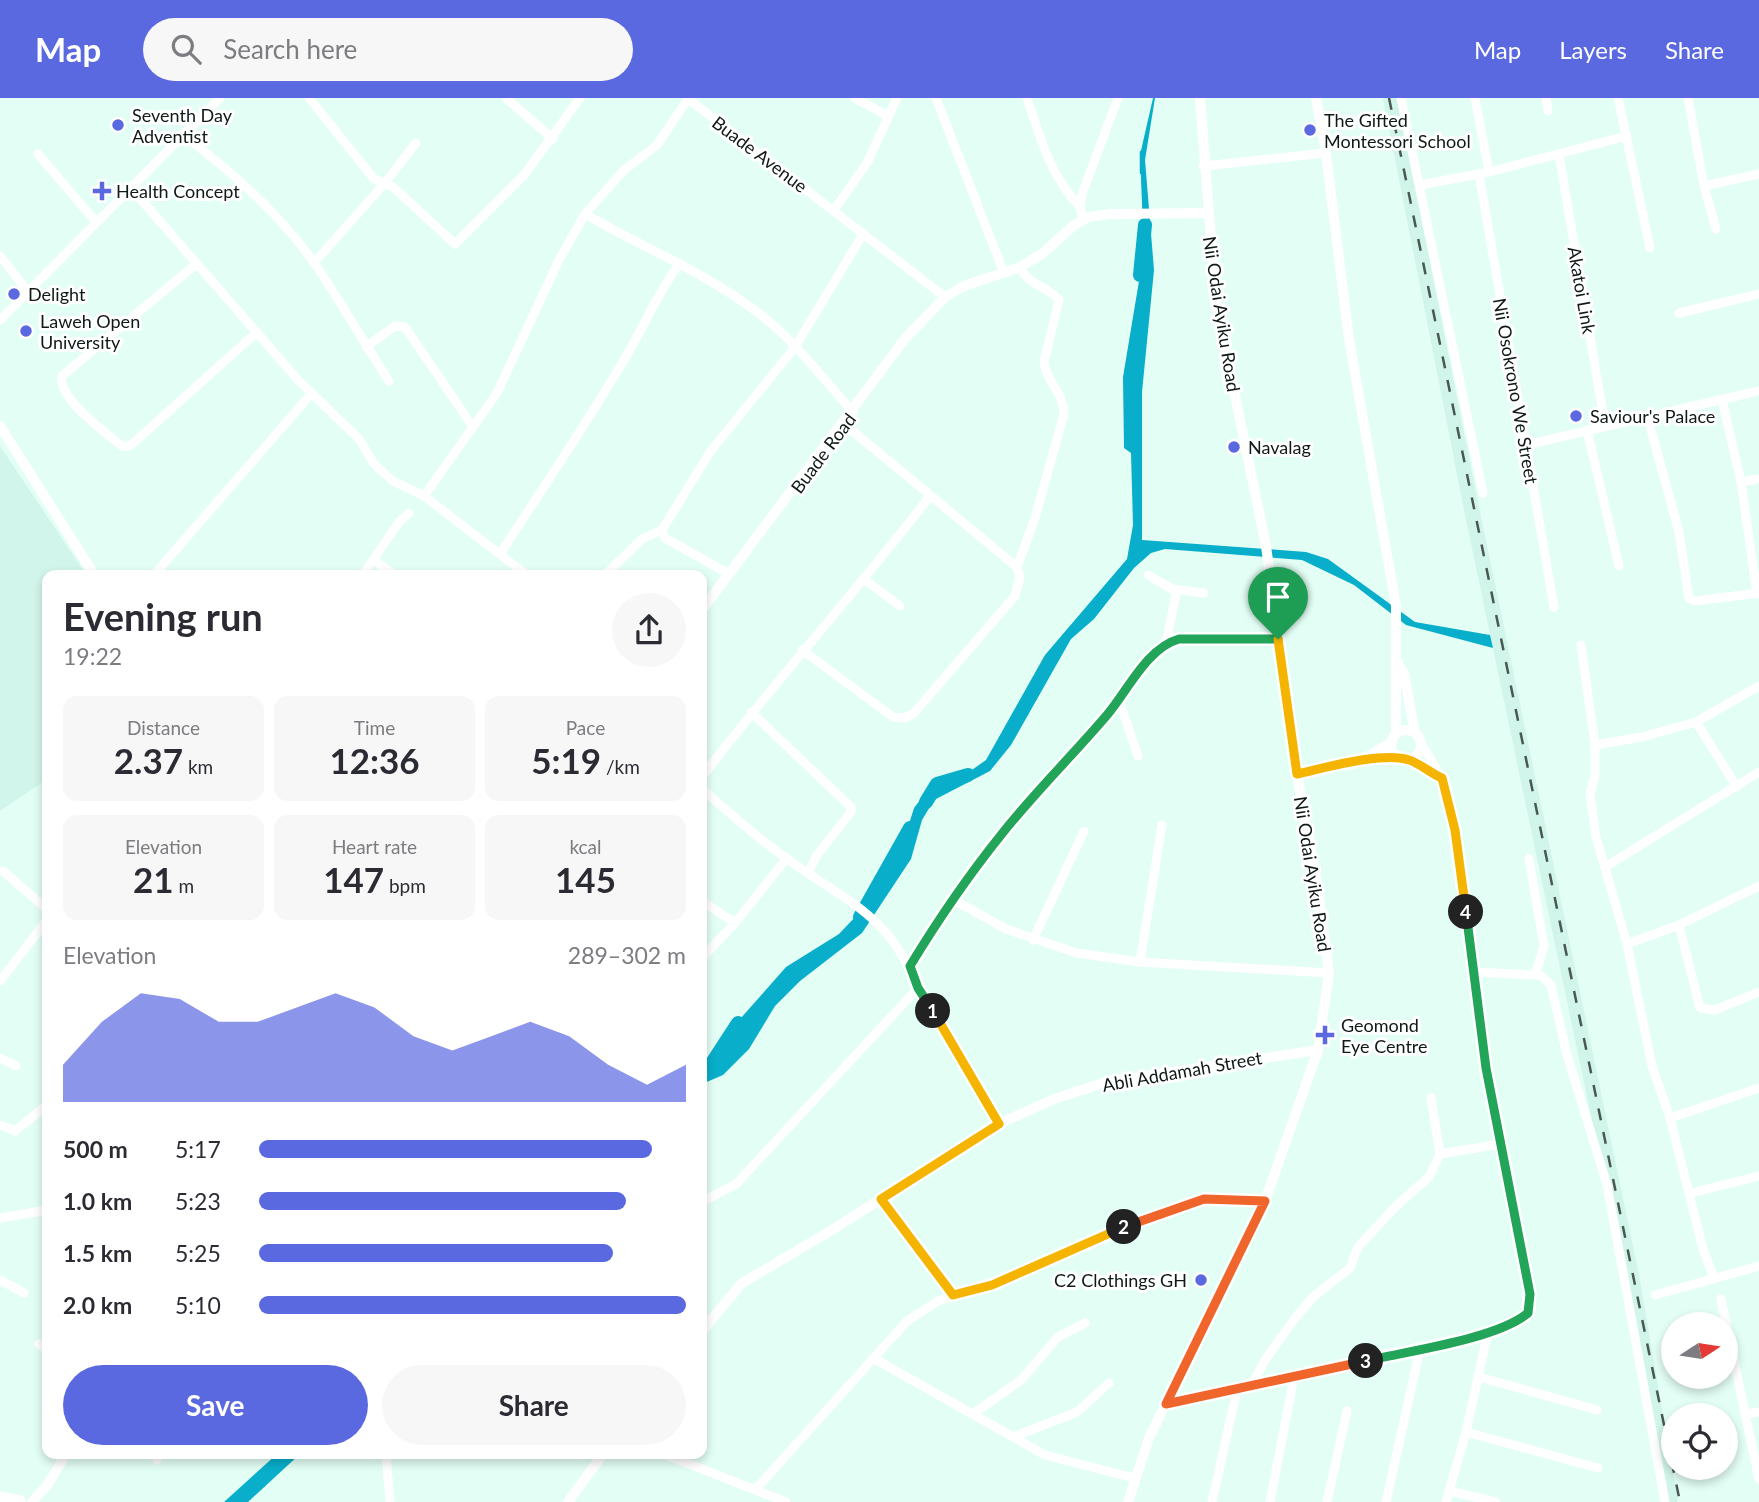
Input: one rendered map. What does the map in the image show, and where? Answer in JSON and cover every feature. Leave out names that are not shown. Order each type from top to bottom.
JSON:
[{"type":"main road","points":[[0,1498],[19,1502]]},
{"type":"street","points":[[0,320],[220,98]]},
{"type":"street","points":[[309,98],[374,179],[393,187],[452,243],[457,243],[524,175],[553,139],[580,98]]},
{"type":"street","points":[[506,98],[553,139]]},
{"type":"street","points":[[424,496],[503,382],[559,260],[585,214],[624,170],[657,145],[688,98]]},
{"type":"street","name":"Buade Avenue","points":[[688,98],[945,297]]},
{"type":"street","points":[[855,98],[888,116]]},
{"type":"street","points":[[834,210],[867,163],[897,98]]},
{"type":"street","points":[[936,98],[1004,273]]},
{"type":"street","points":[[1027,98],[1046,155],[1058,178],[1080,207]]},
{"type":"street","points":[[945,297],[964,286],[1020,267],[1083,219],[1080,207],[1082,194],[1118,98]]},
{"type":"street","name":"Nii Odai Ayiku Road","points":[[1128,1502],[1134,1478],[1166,1404],[1265,1201],[1318,1050],[1329,973],[1317,882],[1297,774],[1266,546],[1216,303],[1203,166],[1200,98]]},
{"type":"street","points":[[1316,98],[1326,153],[1349,339],[1396,607],[1398,663],[1392,750],[1442,778]]},
{"type":"street","points":[[1401,98],[1483,493]]},
{"type":"street","points":[[1475,98],[1489,172]]},
{"type":"street","points":[[1546,98],[1548,111]]},
{"type":"street","points":[[1618,98],[1650,248]]},
{"type":"street","points":[[1688,98],[1704,186],[1716,229]]},
{"type":"street","points":[[182,134],[218,161],[285,228],[314,263],[389,382]]},
{"type":"street","points":[[1420,185],[1489,172],[1627,136]]},
{"type":"street","points":[[314,263],[384,184],[415,143]]},
{"type":"street","points":[[1203,166],[1326,153]]},
{"type":"street","points":[[38,154],[96,222]]},
{"type":"street","name":"Akatoi Link","points":[[1559,155],[1605,425]]},
{"type":"street","name":"Nii Osokrono We Street","points":[[1479,174],[1554,607]]},
{"type":"street","points":[[1704,186],[1759,174]]},
{"type":"street","points":[[131,188],[311,394],[360,440],[374,464],[393,481],[424,496],[520,570]]},
{"type":"street","name":"Nii Odai Ayiku Road","points":[[1083,219],[1099,215],[1207,212]]},
{"type":"street","points":[[585,214],[643,247],[712,280],[767,319],[853,412]]},
{"type":"street","points":[[610,570],[642,539],[662,530],[710,452],[795,347],[863,234]]},
{"type":"street","points":[[0,256],[29,293]]},
{"type":"street","points":[[500,554],[588,420],[633,346],[665,282],[680,263]]},
{"type":"street","points":[[196,264],[62,376],[62,387],[85,415],[122,446],[130,446],[257,332]]},
{"type":"street","points":[[802,650],[893,717],[905,718],[914,713],[1015,596],[1020,578],[1017,567],[1035,518],[1063,414],[1063,400],[1045,372],[1044,362],[1059,300],[1054,293],[1029,282],[1020,267]]},
{"type":"street","points":[[1679,313],[1759,294]]},
{"type":"street","name":"Buade Road","points":[[707,603],[853,412],[904,340],[945,297]]},
{"type":"street","points":[[366,347],[395,326],[405,327],[473,427]]},
{"type":"street","points":[[1526,445],[1759,391]]},
{"type":"street","points":[[158,570],[311,394]]},
{"type":"street","points":[[1647,415],[1679,532],[1689,598],[1695,601],[1758,594],[1755,558],[1741,482],[1722,400]]},
{"type":"street","points":[[844,424],[1017,567]]},
{"type":"street","points":[[0,426],[90,570]]},
{"type":"street","points":[[1587,430],[1619,566]]},
{"type":"street","points":[[1741,482],[1759,479]]},
{"type":"street","points":[[707,770],[751,712],[865,580],[930,496]]},
{"type":"street","points":[[367,570],[399,522],[409,513]]},
{"type":"street","points":[[662,530],[665,538],[729,574]]},
{"type":"street","points":[[375,561],[388,570]]},
{"type":"street","points":[[1149,575],[1177,590],[1204,593]]},
{"type":"street","points":[[865,580],[900,606]]},
{"type":"street","points":[[910,966],[952,899],[1003,833],[1166,643],[1177,590]]},
{"type":"street","points":[[1166,643],[1196,638],[1278,639]]},
{"type":"street","points":[[1581,645],[1595,745],[1595,775],[1590,787],[1590,802],[1627,944],[1652,1066],[1670,1118],[1703,1249],[1714,1278]]},
{"type":"street","points":[[1297,774],[1362,760],[1404,758],[1418,753],[1418,738],[1404,674],[1398,663]]},
{"type":"street","points":[[1595,745],[1642,737],[1696,722],[1759,686]]},
{"type":"street","points":[[1119,700],[1138,756]]},
{"type":"street","points":[[751,712],[851,807],[851,812],[817,855],[808,873]]},
{"type":"street","points":[[1696,722],[1737,787]]},
{"type":"street","points":[[1166,1404],[1488,1332],[1518,1321],[1528,1313],[1530,1294],[1486,1068],[1455,830],[1442,778],[1418,738],[1405,730],[1362,760]]},
{"type":"street","points":[[1605,867],[1759,772]]},
{"type":"street","points":[[707,793],[786,859],[876,919],[910,966],[918,988],[999,1124]]},
{"type":"street","points":[[1140,962],[1162,825]]},
{"type":"street","points":[[1033,940],[1084,831]]},
{"type":"street","points":[[707,953],[736,923],[786,859]]},
{"type":"street","points":[[1529,859],[1544,946],[1535,975]]},
{"type":"street","points":[[3,872],[42,905]]},
{"type":"street","points":[[1627,944],[1679,925],[1759,886]]},
{"type":"street","points":[[952,899],[1006,929],[1077,953],[1140,962],[1329,973]]},
{"type":"street","points":[[707,904],[736,923]]},
{"type":"street","points":[[1679,925],[1700,1008],[1715,1010],[1759,992]]},
{"type":"street","points":[[0,981],[42,926]]},
{"type":"street","points":[[1474,972],[1542,976],[1551,985],[1567,1055],[1607,1185],[1665,1502]]},
{"type":"street","points":[[707,1199],[736,1184],[918,988]]},
{"type":"street","name":"Abli Addamah Street","points":[[707,1325],[742,1283],[999,1124],[1054,1099],[1106,1083],[1318,1050]]},
{"type":"street","points":[[0,1058],[16,1066]]},
{"type":"street","points":[[1670,1118],[1759,1088]]},
{"type":"street","points":[[1251,1386],[1267,1357],[1312,1297],[1350,1268],[1358,1247],[1396,1206],[1429,1177],[1440,1154],[1431,1098]]},
{"type":"street","points":[[0,1125],[15,1131],[42,1109]]},
{"type":"street","points":[[1440,1154],[1500,1144]]},
{"type":"street","points":[[1691,1193],[1759,1176]]},
{"type":"street","points":[[881,1199],[953,1295]]},
{"type":"street","points":[[755,1490],[907,1321],[938,1301],[992,1285],[1190,1201],[1265,1201]]},
{"type":"street","points":[[0,1218],[42,1211]]},
{"type":"street","points":[[1655,1295],[1759,1266]]},
{"type":"street","points":[[0,1280],[24,1293]]},
{"type":"street","points":[[1721,1299],[1759,1479]]},
{"type":"street","points":[[973,1414],[1021,1380],[1058,1337],[1086,1322]]},
{"type":"street","points":[[1446,1502],[1466,1432],[1488,1332]]},
{"type":"street","points":[[1386,1502],[1420,1349]]},
{"type":"street","points":[[873,1358],[1013,1437],[1060,1460],[1134,1478]]},
{"type":"street","points":[[1270,1502],[1294,1377]]},
{"type":"street","points":[[1479,1377],[1597,1410]]},
{"type":"street","points":[[1013,1437],[1077,1412],[1110,1383]]},
{"type":"street","points":[[1212,1502],[1237,1390]]},
{"type":"street","points":[[1327,1502],[1347,1411]]},
{"type":"street","points":[[1745,1414],[1759,1412]]},
{"type":"street","points":[[1466,1432],[1598,1468]]},
{"type":"street","points":[[32,1502],[48,1484],[63,1459]]},
{"type":"street","points":[[386,1459],[390,1502]]},
{"type":"street","points":[[568,1502],[595,1459]]},
{"type":"street","points":[[677,1459],[786,1502]]},
{"type":"street","points":[[1449,1491],[1496,1502]]},
{"type":"shaded area","points":[[1383,98],[1397,98],[1481,517],[1639,1275],[1661,1403],[1661,1480],[1674,1480],[1678,1502],[1664,1502],[1624,1273],[1465,515]]},
{"type":"shaded area","points":[[0,446],[83,570],[42,570],[42,782],[0,811]]},
{"type":"water","points":[[1155,98],[1145,160],[1154,270],[1142,392],[1142,540],[1306,552],[1328,559],[1415,622],[1490,635],[1493,648],[1406,625],[1354,585],[1302,560],[1165,549],[1151,553],[1134,568],[1094,619],[1071,639],[1011,745],[990,771],[934,800],[922,820],[911,859],[862,933],[800,981],[775,1006],[749,1049],[723,1075],[707,1082],[707,1062],[725,1049],[733,1027],[786,967],[839,934],[876,895],[896,866],[914,808],[927,791],[969,772],[986,760],[1045,655],[1127,559],[1133,525],[1131,453],[1124,448],[1123,377],[1144,251],[1140,155]]},
{"type":"water","points":[[271,1459],[295,1459],[248,1502],[224,1502]]},
{"type":"waterway","points":[[1141,152],[1141,173]]},
{"type":"waterway","points":[[1140,275],[1145,225]]},
{"type":"waterway","points":[[926,802],[937,784],[968,775]]},
{"type":"waterway","points":[[860,917],[910,828]]},
{"type":"waterway","points":[[707,1068],[738,1023]]},
{"type":"railway","points":[[1389,98],[1680,1502]]},
{"type":"place","name":"Seventh Day Adventist","points":[[118,125]]},
{"type":"place","name":"The Gifted Montessori School","points":[[1310,130]]},
{"type":"place","name":"Health Concept","points":[[102,191]]},
{"type":"place","name":"Delight","points":[[14,294]]},
{"type":"place","name":"Laweh Open University","points":[[26,331]]},
{"type":"place","name":"Saviour's Palace","points":[[1576,416]]},
{"type":"place","name":"Navalag","points":[[1234,447]]},
{"type":"place","name":"Geomond Eye Centre","points":[[1325,1035]]},
{"type":"place","name":"C2 Clothings GH","points":[[1201,1280]]},
{"type":"route","points":[[1196,638],[1278,639],[1297,774],[1362,760],[1398,757],[1442,778],[1455,830],[1486,1068],[1530,1294],[1528,1313],[1518,1321],[1488,1332],[1166,1404],[1265,1201],[1190,1201],[992,1285],[953,1295],[881,1199],[999,1124],[918,988],[910,966],[952,899],[1003,833],[1166,643],[1196,638]]}]
